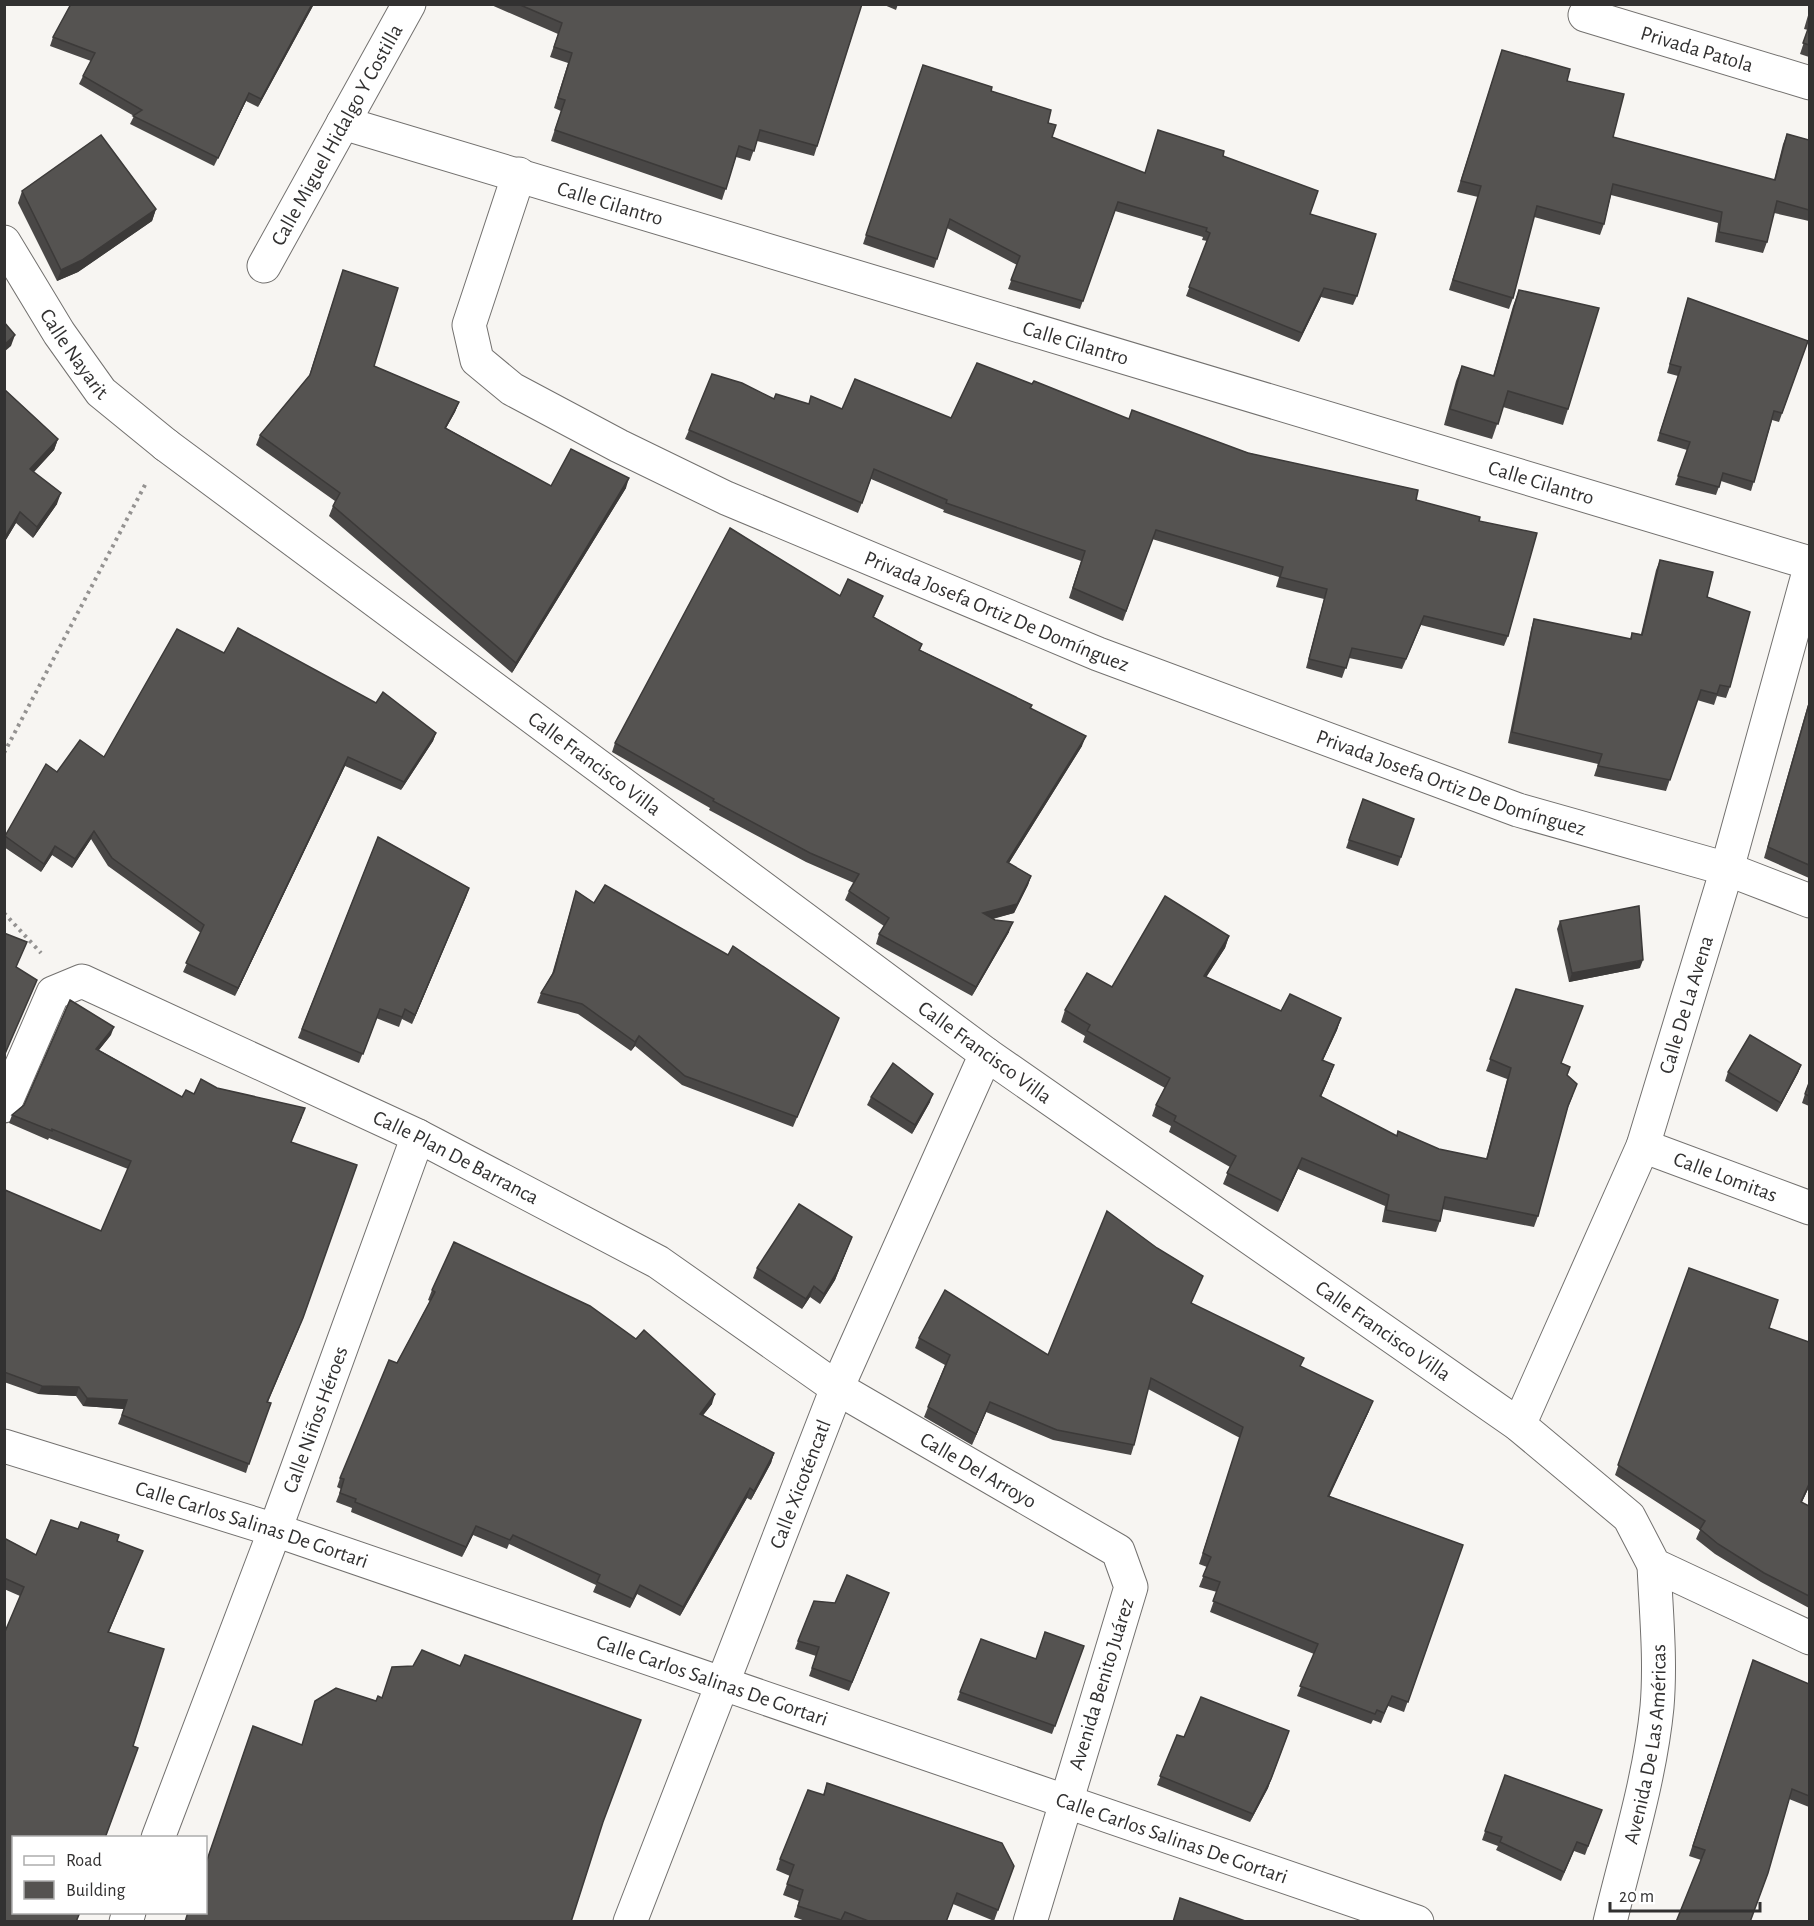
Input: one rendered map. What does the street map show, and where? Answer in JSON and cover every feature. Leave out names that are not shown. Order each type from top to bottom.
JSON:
[{"type":"street","name":"Calle Miguel Hidalgo Y Costilla","points":[[264,266],[409,4]]},
{"type":"street","name":"Privada Patola","points":[[1585,15],[1809,83]]},
{"type":"street","name":"Calle Cilantro","points":[[343,123],[1809,563]]},
{"type":"street","name":"Privada Josefa Ortiz De Domínguez","points":[[519,174],[469,324],[477,360],[512,389],[619,446],[726,498],[1098,654],[1518,810],[1727,869],[1809,901]]},
{"type":"street","name":"Calle Nayarit","points":[[4,242],[59,333],[101,392],[166,445]]},
{"type":"street","name":"Calle Francisco Villa","points":[[166,445],[986,1054],[1519,1425],[1629,1517],[1654,1565]]},
{"type":"street","name":"Calle De La Avena","points":[[1519,1425],[1643,1146],[1727,869],[1809,568]]},
{"type":"street","name":"Calle Plan De Barranca","points":[[4,1106],[53,993],[82,981],[418,1136],[658,1262],[837,1388]]},
{"type":"street","name":"Calle Xicoténcatl","points":[[630,1922],[837,1388],[986,1054]]},
{"type":"street","name":"Calle Niños Héroes","points":[[159,1836],[275,1530],[418,1136]]},
{"type":"street","name":"Calle Lomitas","points":[[1643,1146],[1809,1208]]},
{"type":"street","name":"Calle Del Arroyo","points":[[837,1388],[1118,1551]]},
{"type":"street","name":"Calle Carlos Salinas De Gortari","points":[[4,1446],[275,1530],[1065,1799],[1417,1922]]},
{"type":"street","name":"Avenida Benito Juárez","points":[[1030,1922],[1065,1799],[1131,1587],[1118,1551]]},
{"type":"street","points":[[1654,1565],[1809,1638]]},
{"type":"street","name":"Avenida De Las Américas","points":[[1610,1922],[1642,1793],[1657,1707],[1658,1640],[1654,1565]]},
{"type":"path","points":[[4,753],[166,445]]},
{"type":"building","points":[[71,4],[312,4],[261,99],[249,93],[218,158],[133,116],[142,110],[83,76],[95,53],[53,37]]},
{"type":"building","points":[[518,4],[862,4],[817,146],[760,130],[754,151],[739,146],[726,189],[555,130],[565,100],[558,98],[572,53],[554,47],[562,23]]},
{"type":"building","points":[[1809,26],[1809,45],[1803,43]]},
{"type":"building","points":[[1502,50],[1570,69],[1567,81],[1624,94],[1613,137],[1775,180],[1787,134],[1809,140],[1809,210],[1777,201],[1767,242],[1719,232],[1722,212],[1613,184],[1604,224],[1537,206],[1513,298],[1453,280],[1481,186],[1461,181]]},
{"type":"building","points":[[923,65],[992,87],[991,91],[1051,110],[1048,123],[1056,125],[1052,137],[1145,173],[1158,130],[1224,151],[1223,156],[1318,191],[1310,214],[1376,234],[1357,296],[1324,288],[1302,333],[1189,287],[1210,233],[1206,231],[1207,228],[1118,202],[1083,301],[1011,280],[1020,256],[950,219],[937,259],[866,235]]},
{"type":"building","points":[[101,135],[156,209],[82,260],[61,270],[22,191]]},
{"type":"building","points":[[343,270],[398,288],[374,366],[459,402],[445,428],[551,486],[571,449],[629,478],[516,663],[333,506],[340,493],[260,435],[310,375]]},
{"type":"building","points":[[1519,290],[1599,308],[1568,409],[1508,391],[1498,424],[1450,409],[1462,366],[1494,376]]},
{"type":"building","points":[[1688,298],[1808,341],[1782,413],[1774,411],[1754,482],[1723,473],[1719,487],[1678,476],[1690,442],[1660,433],[1681,367],[1670,364]]},
{"type":"building","points":[[4,322],[15,335],[4,345]]},
{"type":"building","points":[[977,363],[1032,384],[1034,381],[1129,419],[1132,410],[1248,453],[1418,490],[1416,500],[1480,517],[1479,521],[1537,533],[1508,636],[1424,616],[1406,659],[1352,648],[1346,668],[1309,659],[1327,589],[1280,577],[1283,567],[1156,530],[1126,611],[1073,588],[1085,551],[946,503],[947,500],[874,469],[862,503],[689,430],[712,374],[742,383],[774,399],[776,394],[809,404],[811,396],[842,409],[855,379],[951,418]]},
{"type":"building","points":[[4,389],[58,439],[30,469],[61,493],[37,527],[20,512],[4,539]]},
{"type":"building","points":[[730,528],[840,596],[848,579],[883,596],[873,617],[922,644],[919,650],[1032,705],[1030,708],[1086,736],[1007,862],[1031,876],[1017,904],[983,913],[995,920],[1013,922],[976,987],[879,934],[889,918],[849,891],[859,874],[810,853],[713,801],[714,799],[615,743]]},
{"type":"building","points":[[1660,560],[1713,572],[1707,597],[1750,612],[1730,687],[1720,685],[1717,694],[1701,690],[1670,780],[1598,766],[1602,754],[1512,732],[1534,619],[1631,639],[1632,633],[1642,635]]},
{"type":"building","points":[[238,628],[376,703],[383,692],[436,733],[404,782],[348,757],[238,988],[186,963],[204,925],[112,858],[94,831],[75,859],[55,846],[44,864],[5,836],[46,764],[57,772],[80,740],[104,757],[177,629],[224,653]]},
{"type":"building","points":[[1809,704],[1809,865],[1768,847]]},
{"type":"building","points":[[1363,799],[1414,819],[1401,857],[1349,840]]},
{"type":"building","points":[[378,837],[469,888],[415,1015],[405,1009],[402,1017],[380,1009],[363,1054],[302,1029]]},
{"type":"building","points":[[605,885],[728,955],[733,946],[839,1018],[797,1117],[685,1076],[639,1036],[635,1042],[582,1004],[541,993],[554,972],[576,891],[594,903]]},
{"type":"building","points":[[1165,896],[1229,936],[1204,976],[1281,1011],[1290,994],[1341,1018],[1322,1060],[1334,1065],[1320,1096],[1397,1136],[1398,1131],[1439,1149],[1487,1159],[1511,1068],[1490,1059],[1516,989],[1583,1006],[1561,1063],[1570,1067],[1567,1075],[1577,1084],[1568,1106],[1538,1216],[1445,1197],[1440,1221],[1386,1210],[1389,1195],[1302,1158],[1282,1201],[1227,1173],[1236,1156],[1174,1121],[1176,1116],[1156,1105],[1170,1078],[1087,1031],[1090,1025],[1065,1010],[1087,973],[1112,987]]},
{"type":"building","points":[[1639,906],[1643,960],[1572,973],[1560,921]]},
{"type":"building","points":[[4,933],[27,942],[16,967],[37,980],[4,1056]]},
{"type":"building","points":[[70,1000],[114,1027],[96,1049],[182,1097],[186,1090],[194,1094],[201,1079],[217,1088],[305,1108],[291,1142],[357,1165],[303,1318],[267,1402],[271,1403],[249,1464],[122,1415],[127,1400],[87,1398],[79,1387],[42,1386],[4,1372],[5,1190],[101,1231],[131,1161],[12,1115],[24,1105]]},
{"type":"building","points":[[1750,1035],[1801,1065],[1781,1103],[1728,1072]]},
{"type":"building","points":[[893,1063],[933,1094],[915,1125],[871,1097]]},
{"type":"building","points":[[1809,1083],[1809,1096],[1805,1094]]},
{"type":"building","points":[[799,1204],[852,1237],[838,1270],[824,1294],[814,1286],[806,1299],[757,1268]]},
{"type":"building","points":[[1107,1211],[1157,1248],[1203,1276],[1191,1303],[1304,1358],[1300,1366],[1373,1401],[1328,1496],[1463,1545],[1408,1702],[1392,1696],[1384,1713],[1377,1710],[1375,1714],[1300,1686],[1318,1644],[1213,1601],[1220,1582],[1203,1576],[1211,1557],[1203,1553],[1243,1427],[1151,1378],[1134,1445],[1057,1430],[990,1402],[976,1434],[928,1407],[950,1355],[919,1338],[945,1290],[1048,1355]]},
{"type":"building","points":[[454,1242],[590,1306],[636,1339],[644,1330],[715,1394],[700,1414],[774,1453],[754,1491],[750,1488],[683,1607],[640,1585],[633,1599],[597,1582],[600,1575],[513,1535],[510,1540],[476,1526],[466,1547],[355,1502],[356,1499],[340,1493],[344,1479],[340,1478],[389,1360],[397,1363],[435,1292],[432,1290]]},
{"type":"building","points":[[1689,1268],[1778,1300],[1769,1328],[1809,1342],[1809,1484],[1801,1502],[1809,1506],[1809,1596],[1764,1573],[1718,1544],[1700,1529],[1705,1521],[1618,1465]]},
{"type":"building","points":[[51,1520],[78,1529],[81,1522],[119,1535],[117,1541],[143,1551],[108,1632],[164,1649],[133,1746],[138,1748],[106,1836],[12,1836],[12,1914],[79,1914],[76,1922],[4,1922],[4,1634],[24,1587],[4,1578],[4,1538],[36,1555]]},
{"type":"building","points":[[847,1575],[889,1593],[852,1682],[812,1668],[819,1647],[798,1641],[814,1601],[835,1603]]},
{"type":"building","points":[[1045,1632],[1084,1646],[1055,1726],[960,1692],[981,1639],[1036,1659]]},
{"type":"building","points":[[422,1650],[460,1666],[465,1655],[641,1720],[603,1822],[571,1922],[185,1922],[187,1914],[207,1914],[207,1860],[253,1726],[302,1745],[315,1701],[336,1688],[376,1701],[378,1696],[382,1698],[392,1667],[413,1666]]},
{"type":"building","points":[[1753,1660],[1809,1684],[1809,1796],[1792,1789],[1768,1873],[1750,1922],[1676,1922],[1705,1850],[1693,1846]]},
{"type":"building","points":[[1201,1697],[1289,1731],[1271,1779],[1253,1814],[1160,1776],[1177,1735],[1184,1737]]},
{"type":"building","points":[[1505,1775],[1602,1810],[1588,1846],[1577,1842],[1564,1872],[1500,1842],[1502,1837],[1485,1831]]},
{"type":"building","points":[[827,1783],[1002,1843],[1014,1866],[998,1910],[957,1893],[946,1922],[871,1922],[845,1912],[841,1920],[798,1906],[803,1890],[787,1884],[794,1865],[780,1859],[808,1790],[824,1795]]},
{"type":"building","points":[[1180,1898],[1248,1922],[1173,1922]]}]
